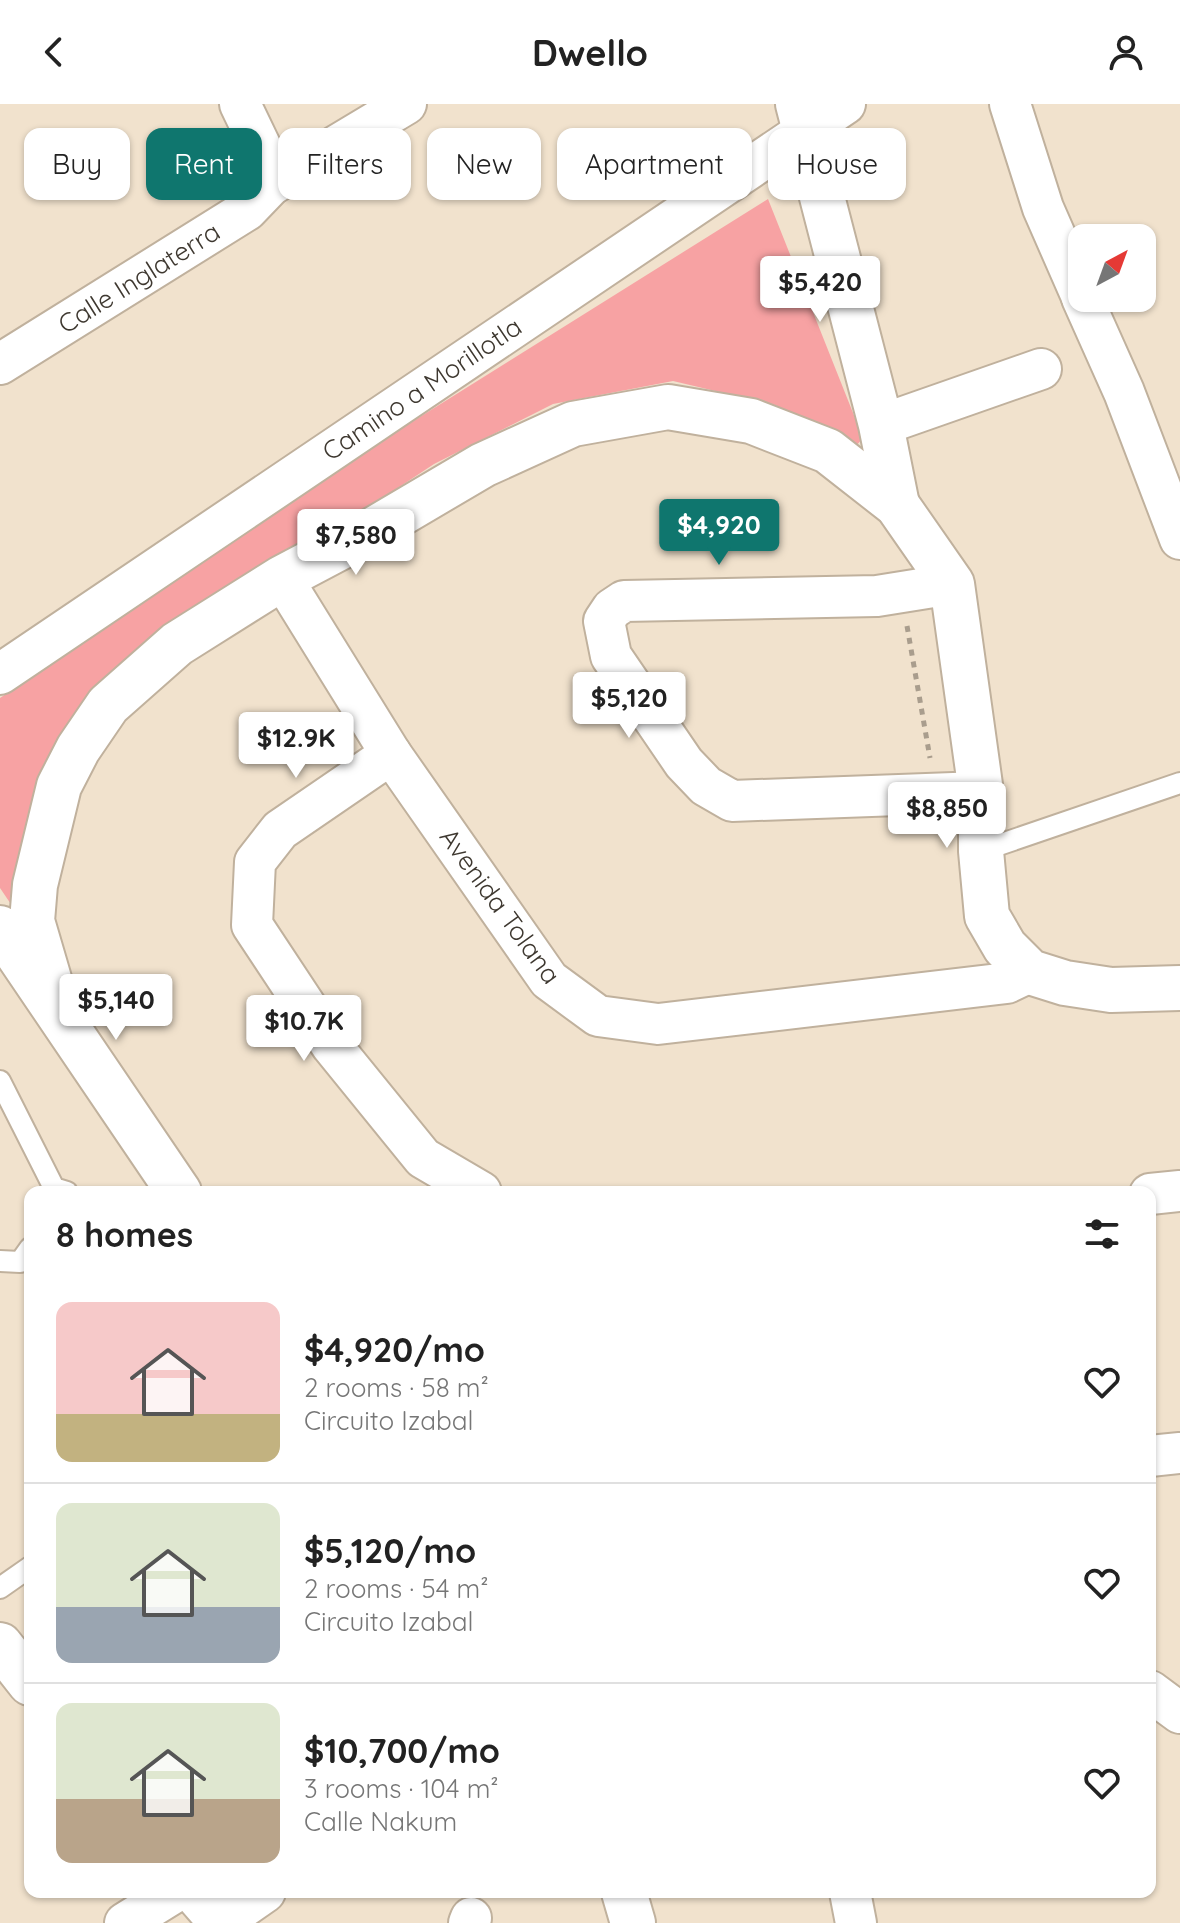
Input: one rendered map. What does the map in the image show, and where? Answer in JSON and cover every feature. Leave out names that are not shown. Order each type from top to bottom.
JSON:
[{"type":"street","points":[[240,104],[265,156],[271,185]]},
{"type":"street","name":"Calle Inglaterra","points":[[0,364],[247,210],[271,185],[406,104]]},
{"type":"street","name":"Camino a Morillotla","points":[[0,674],[802,117],[845,104]]},
{"type":"street","points":[[1010,104],[1043,208],[1068,266]]},
{"type":"street","points":[[802,117],[881,425],[897,505]]},
{"type":"street","points":[[1088,312],[1180,539]]},
{"type":"street","points":[[881,425],[1041,369]]},
{"type":"street","points":[[62,1024],[32,921],[35,885],[69,764],[108,705],[177,644],[282,578],[371,531],[483,465],[573,424],[668,407],[751,421],[828,451],[897,505],[952,584],[981,792],[981,851],[987,916],[1005,947],[1030,972],[1065,983],[1111,990],[1180,988]]},
{"type":"street","name":"Avenida Tolana","points":[[282,578],[391,754],[549,980],[598,1016],[658,1024],[1007,983],[1030,972]]},
{"type":"street","points":[[952,584],[877,596],[624,601],[612,609],[604,621],[611,656],[684,763],[706,786],[732,801],[981,792]]},
{"type":"street","points":[[391,754],[280,830],[255,862],[252,925],[332,1046],[423,1158],[471,1186]]},
{"type":"street","points":[[0,928],[62,1024],[175,1186]]},
{"type":"street","points":[[1156,1193],[1180,1191]]},
{"type":"street","points":[[1156,1455],[1180,1453]]},
{"type":"street","points":[[0,1645],[24,1675]]},
{"type":"street","points":[[1156,1695],[1180,1713]]},
{"type":"street","points":[[200,1898],[222,1923],[257,1898]]},
{"type":"street","points":[[626,1898],[633,1923]]},
{"type":"street","points":[[851,1898],[856,1923]]},
{"type":"lane","points":[[981,851],[1180,783]]},
{"type":"lane","points":[[0,1081],[55,1186]]},
{"type":"lane","points":[[0,1261],[20,1262],[24,1256]]},
{"type":"lane","points":[[0,1588],[24,1571]]},
{"type":"shaded area","points":[[768,199],[863,438],[856,446],[775,405],[673,381],[553,404],[434,464],[321,539],[92,704],[21,919],[0,888],[0,698],[407,425]]}]
